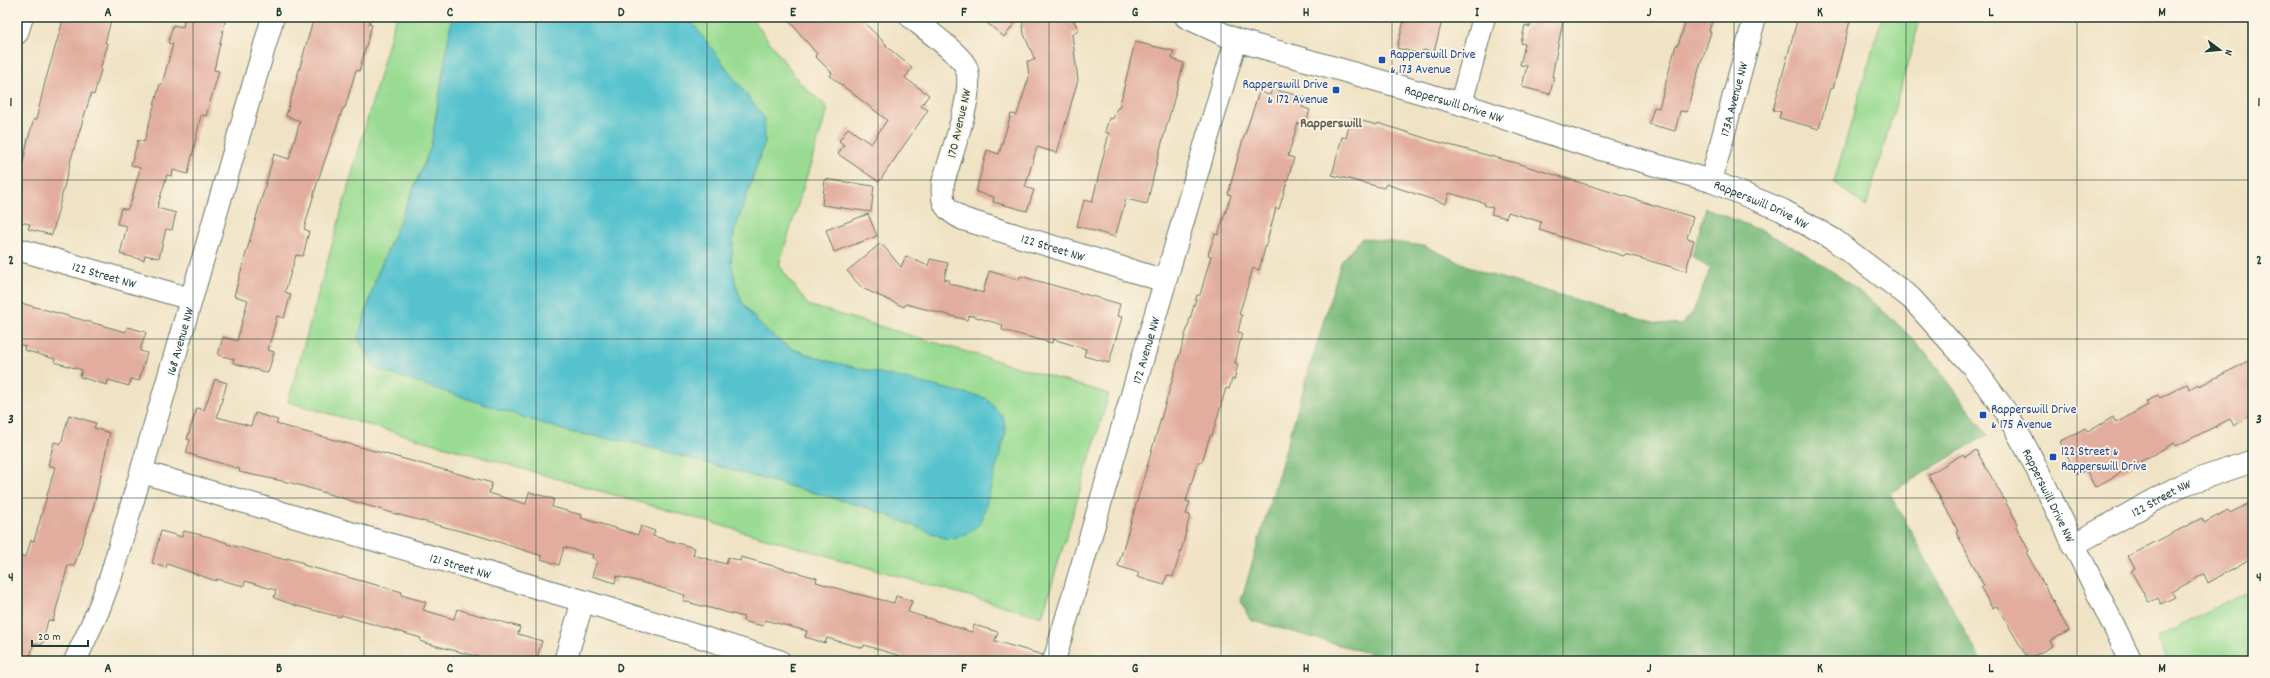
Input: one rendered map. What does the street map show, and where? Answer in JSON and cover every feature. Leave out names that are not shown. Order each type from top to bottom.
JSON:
[{"type":"street","points":[[17,33],[22,17]]},
{"type":"street","name":"168 Avenue NW","points":[[75,661],[98,611],[111,576],[272,17]]},
{"type":"street","name":"170 Avenue NW","points":[[911,17],[957,57],[965,66],[968,79],[963,112],[943,183],[942,196],[944,205]]},
{"type":"street","name":"Rapperswill Drive NW","points":[[1186,17],[1236,40],[1461,104],[1583,144],[1711,181],[1757,199],[1808,224],[1881,273],[1911,298],[1974,368],[2006,412],[2030,455],[2131,661]]},
{"type":"street","points":[[1461,104],[1484,17]]},
{"type":"street","name":"173A Avenue NW","points":[[1711,181],[1755,17]]},
{"type":"street","name":"172 Avenue NW","points":[[1054,661],[1236,40]]},
{"type":"street","name":"122 Street NW","points":[[944,205],[963,219],[1165,281]]},
{"type":"street","name":"122 Street NW","points":[[17,249],[191,298]]},
{"type":"street","name":"122 Street NW","points":[[2073,545],[2182,485],[2253,460]]},
{"type":"street","name":"121 Street NW","points":[[142,472],[583,601],[779,661]]},
{"type":"street","points":[[566,661],[583,601]]},
{"type":"green space","points":[[396,17],[452,17],[431,147],[377,275],[358,339],[569,432],[627,441],[869,508],[947,539],[828,361],[790,348],[770,334],[756,320],[742,302],[736,285],[731,262],[734,233],[765,141],[713,52],[688,17],[751,17],[800,83],[828,108],[779,265],[808,305],[1109,394],[1042,617],[288,402]]},
{"type":"green space","points":[[1882,17],[1921,17],[1866,207],[1834,182]]},
{"type":"green space","points":[[1706,208],[1757,229],[1793,247],[1833,272],[1871,301],[1889,316],[1921,348],[1987,435],[1890,493],[1981,661],[1397,661],[1250,620],[1241,601],[1341,262],[1362,238],[1424,246],[1484,273],[1657,323],[1681,325],[1693,312],[1710,269],[1692,256]]},
{"type":"green space","points":[[2253,591],[2253,661],[2168,661],[2157,637],[2235,597]]},
{"type":"water","points":[[452,17],[688,17],[764,118],[765,141],[734,233],[731,262],[736,285],[742,302],[756,320],[770,334],[790,348],[828,361],[986,398],[1003,417],[1006,432],[981,523],[964,536],[947,539],[869,508],[627,441],[569,432],[376,369],[358,339],[377,275],[431,147]]},
{"type":"building","points":[[64,17],[112,17],[105,43],[108,44],[100,69],[101,70],[94,95],[91,94],[71,159],[52,235],[28,229],[30,224],[17,221],[17,191],[28,139],[34,119],[36,120],[45,82]]},
{"type":"building","points":[[185,17],[226,17],[214,70],[219,71],[206,116],[201,115],[188,174],[173,170],[172,176],[167,175],[157,208],[176,213],[172,230],[166,229],[159,258],[145,255],[144,260],[120,254],[127,226],[117,224],[121,208],[127,210],[131,202],[140,168],[131,165],[138,140],[144,142],[160,84],[162,84],[173,44],[168,43],[173,25],[183,27]]},
{"type":"building","points":[[314,17],[371,17],[369,24],[372,25],[359,71],[356,70],[345,108],[343,108],[318,180],[304,229],[309,231],[303,256],[296,255],[285,292],[291,294],[284,318],[277,316],[268,350],[274,352],[268,373],[233,363],[234,359],[218,355],[223,337],[237,341],[248,300],[234,296],[274,154],[289,159],[300,121],[286,116]]},
{"type":"building","points":[[786,17],[858,17],[887,45],[886,46],[912,68],[905,78],[929,95],[921,106],[928,110],[879,182],[838,154],[844,145],[839,141],[848,128],[871,144],[887,120],[830,76],[832,73],[815,56],[817,54]]},
{"type":"building","points":[[980,17],[1020,17],[1004,37]]},
{"type":"building","points":[[1022,17],[1072,17],[1079,31],[1072,34],[1078,80],[1057,153],[1037,147],[1025,187],[1034,190],[1027,211],[993,202],[994,197],[976,192],[987,150],[999,154],[1011,114],[1017,115],[1029,77],[1027,61],[1035,60],[1024,34]]},
{"type":"building","points":[[1405,17],[1443,17],[1434,52],[1423,50],[1421,54],[1397,48]]},
{"type":"building","points":[[1533,17],[1564,17],[1550,94],[1522,87],[1527,66],[1520,65],[1525,44],[1521,43],[1525,25],[1530,27]]},
{"type":"building","points":[[1687,17],[1713,17],[1709,31],[1711,32],[1692,91],[1687,112],[1680,111],[1675,131],[1649,124],[1654,107],[1659,108],[1676,45],[1678,45]]},
{"type":"building","points":[[1798,17],[1851,17],[1833,89],[1830,88],[1819,129],[1779,118],[1781,112],[1773,110]]},
{"type":"building","points":[[1135,42],[1174,51],[1172,59],[1184,63],[1158,157],[1147,204],[1126,199],[1115,237],[1077,226],[1084,200],[1092,202],[1109,133],[1105,132],[1109,118],[1113,119],[1117,108],[1119,108]]},
{"type":"building","points":[[1272,89],[1305,97],[1302,107],[1310,110],[1305,125],[1298,123],[1288,156],[1294,158],[1279,209],[1276,208],[1259,270],[1253,268],[1239,315],[1242,315],[1238,332],[1242,333],[1235,363],[1238,364],[1234,380],[1232,379],[1229,389],[1226,388],[1212,436],[1210,436],[1202,462],[1198,462],[1186,501],[1190,502],[1186,514],[1190,515],[1183,544],[1173,577],[1167,575],[1164,585],[1137,577],[1139,573],[1118,566],[1197,295],[1200,295],[1211,256],[1208,255],[1215,234],[1218,235],[1231,195],[1228,194],[1242,143],[1259,92],[1270,95]]},
{"type":"building","points":[[1351,118],[1377,125],[1378,123],[1693,217],[1687,238],[1694,240],[1686,271],[1625,254],[1624,256],[1539,230],[1541,222],[1508,212],[1506,218],[1491,214],[1493,208],[1484,205],[1485,203],[1449,193],[1446,204],[1386,184],[1384,188],[1332,175],[1342,137],[1346,138]]},
{"type":"building","points":[[825,179],[874,186],[871,212],[822,205]]},
{"type":"building","points":[[868,214],[877,236],[834,252],[826,230]]},
{"type":"building","points":[[881,243],[901,267],[906,256],[928,266],[930,259],[948,263],[944,279],[949,280],[948,283],[983,293],[989,271],[1019,280],[1020,276],[1120,304],[1117,316],[1122,317],[1109,363],[1084,356],[1086,349],[1053,339],[1052,343],[1002,330],[1003,325],[969,315],[967,320],[906,304],[904,307],[862,288],[847,271]]},
{"type":"building","points":[[17,302],[126,332],[127,327],[146,332],[140,351],[147,353],[139,381],[131,379],[129,386],[108,380],[107,385],[80,377],[82,370],[54,362],[55,359],[24,350],[25,346],[17,344]]},
{"type":"building","points":[[2253,359],[2253,414],[2234,426],[2230,419],[2176,446],[2174,443],[2095,487],[2086,470],[2077,474],[2060,442],[2085,428],[2088,432],[2113,417],[2116,423],[2148,405],[2146,402],[2158,395],[2160,398],[2187,384],[2190,389],[2198,384],[2199,386]]},
{"type":"building","points":[[215,379],[227,383],[217,417],[251,426],[255,413],[278,420],[276,424],[492,483],[489,493],[526,504],[529,492],[554,499],[552,507],[582,515],[581,518],[638,535],[641,526],[655,531],[653,536],[695,548],[693,555],[726,564],[728,557],[740,561],[741,557],[817,578],[816,582],[853,593],[894,603],[896,596],[912,601],[908,612],[972,632],[974,625],[998,632],[995,641],[1043,655],[1042,661],[906,661],[907,658],[864,645],[863,648],[827,638],[825,643],[805,637],[807,631],[765,620],[763,626],[743,621],[744,617],[683,601],[685,595],[645,583],[617,576],[615,583],[592,576],[597,560],[592,558],[593,555],[564,547],[559,565],[541,559],[542,556],[483,537],[396,514],[292,483],[239,472],[240,469],[186,453],[190,440],[187,439],[197,408],[204,410]]},
{"type":"building","points":[[69,415],[96,423],[94,428],[110,433],[93,509],[74,566],[68,565],[53,621],[48,620],[42,645],[34,643],[29,661],[17,661],[17,555],[26,557],[31,540],[34,541],[55,467],[48,465],[54,442],[61,444]]},
{"type":"building","points":[[1976,450],[2018,524],[2016,526],[2029,551],[2026,552],[2069,631],[2050,641],[2053,646],[2028,659],[1997,606],[1992,608],[1981,588],[1984,586],[1956,532],[1958,531],[1928,475],[1963,454],[1965,457]]},
{"type":"building","points":[[2253,501],[2253,557],[2208,583],[2204,574],[2172,592],[2175,597],[2161,604],[2158,598],[2149,603],[2131,571],[2135,569],[2128,556],[2202,518],[2204,523],[2228,510],[2230,513]]},
{"type":"building","points":[[161,531],[182,537],[184,531],[210,537],[227,544],[286,560],[287,558],[304,563],[303,565],[402,592],[401,595],[426,602],[423,610],[454,619],[457,609],[520,627],[518,634],[542,641],[536,661],[495,661],[425,643],[420,641],[421,638],[341,615],[340,617],[297,606],[274,598],[276,590],[245,581],[244,586],[216,579],[216,581],[167,564],[166,568],[152,563]]},
{"type":"place","name":"Rapperswill Drive & 173 Avenue","points":[[1382,60]]},
{"type":"place","name":"Rapperswill Drive & 172 Avenue","points":[[1336,90]]},
{"type":"place","name":"Rapperswill Drive & 175 Avenue","points":[[1983,415]]},
{"type":"place","name":"122 Street & Rapperswill Drive","points":[[2053,457]]},
{"type":"district","name":"Rapperswill","points":[[1331,122]]}]
